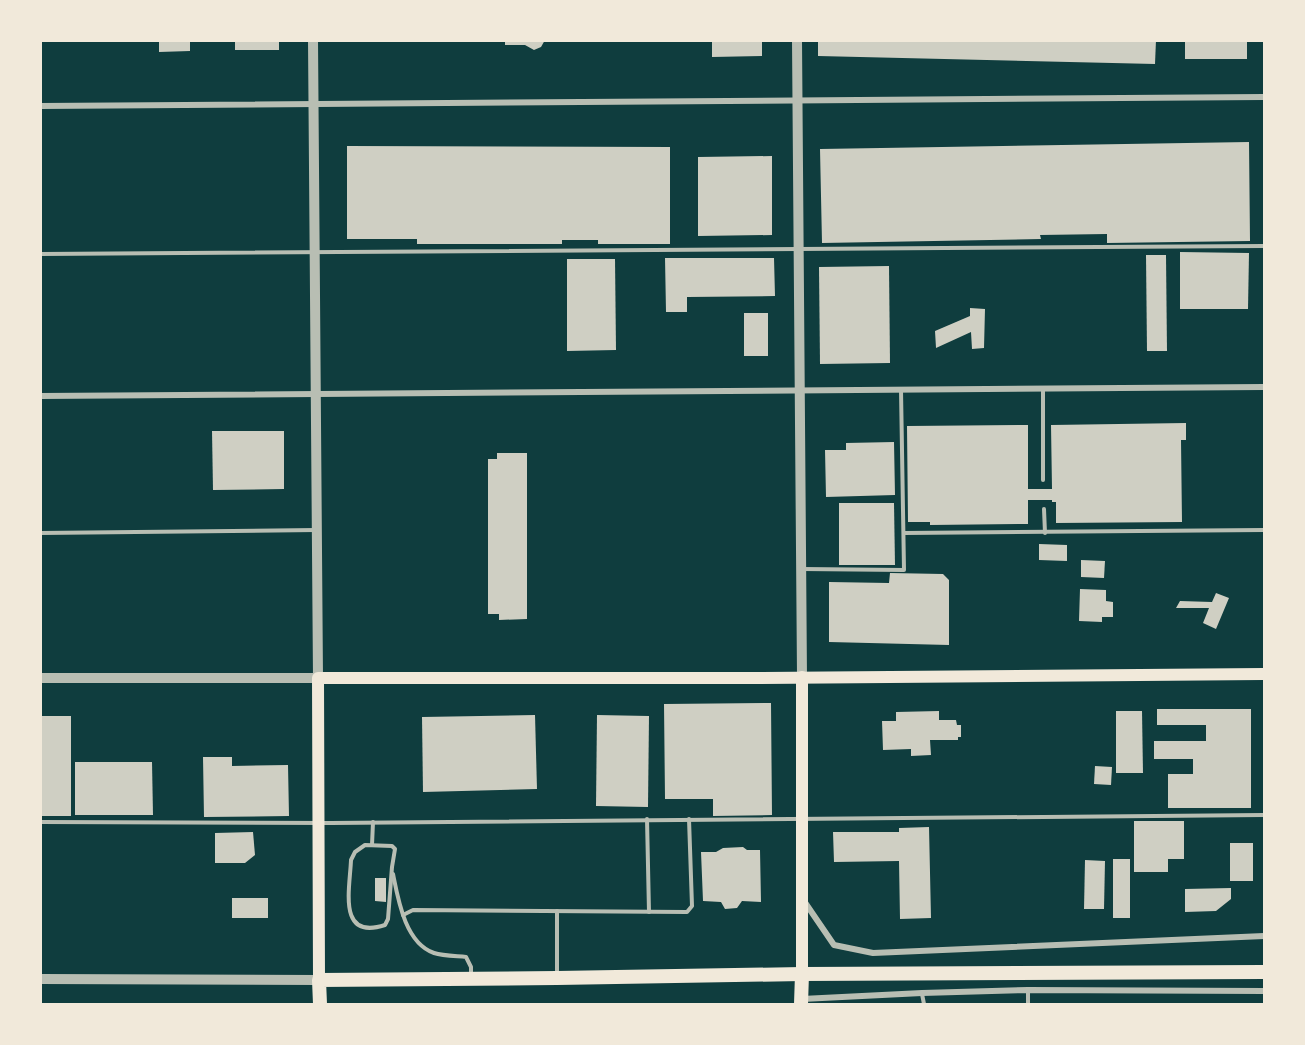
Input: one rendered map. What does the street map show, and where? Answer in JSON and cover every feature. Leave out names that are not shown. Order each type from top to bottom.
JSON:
[{"type":"highway","points":[[320,1005],[319,980],[802,974],[1264,972]]},
{"type":"highway","points":[[801,1002],[802,974]]},
{"type":"main road","points":[[319,980],[318,678],[802,678],[1264,674]]},
{"type":"main road","points":[[802,678],[802,974]]},
{"type":"street","points":[[40,678],[318,678],[313,40]]},
{"type":"street","points":[[797,40],[802,678]]},
{"type":"street","points":[[40,106],[1264,97]]},
{"type":"street","points":[[40,396],[1264,387]]},
{"type":"street","points":[[802,898],[834,945],[873,953],[1264,936]]},
{"type":"street","points":[[40,979],[319,980]]},
{"type":"street","points":[[801,1002],[922,993],[1028,990],[1264,991]]},
{"type":"lane","points":[[40,254],[1264,246]]},
{"type":"lane","points":[[1042,388],[1043,480]]},
{"type":"lane","points":[[801,569],[904,570],[901,390]]},
{"type":"lane","points":[[1044,509],[1045,533]]},
{"type":"lane","points":[[40,533],[317,530]]},
{"type":"lane","points":[[904,534],[1264,530]]},
{"type":"lane","points":[[40,822],[373,822],[1264,815]]},
{"type":"lane","points":[[647,819],[649,912]]},
{"type":"lane","points":[[403,915],[413,910],[687,912],[692,906],[689,819]]},
{"type":"lane","points":[[372,845],[373,822]]},
{"type":"lane","points":[[365,845],[372,845],[392,846],[395,849],[388,919],[385,925],[379,927],[360,926],[354,922],[349,912],[351,860],[355,852],[365,845]]},
{"type":"lane","points":[[392,867],[399,909],[415,940],[426,950],[435,954],[466,957],[471,967],[470,979]]},
{"type":"lane","points":[[556,911],[557,978]]},
{"type":"lane","points":[[1028,990],[1028,1005]]},
{"type":"lane","points":[[922,993],[924,1005]]},
{"type":"building","points":[[159,40],[190,40],[190,51],[159,52]]},
{"type":"building","points":[[235,40],[279,40],[279,50],[235,50]]},
{"type":"building","points":[[505,40],[545,40],[541,47],[534,50],[525,45],[505,45]]},
{"type":"building","points":[[712,40],[762,40],[762,56],[712,57]]},
{"type":"building","points":[[818,40],[1156,40],[1155,64],[818,56]]},
{"type":"building","points":[[1185,40],[1247,40],[1247,59],[1185,59]]},
{"type":"building","points":[[1249,142],[1250,241],[1107,243],[1107,234],[1040,235],[1041,239],[822,243],[820,149]]},
{"type":"building","points":[[347,146],[670,147],[670,244],[598,244],[598,240],[562,240],[562,244],[417,244],[417,239],[347,239]]},
{"type":"building","points":[[772,156],[772,235],[698,236],[698,157]]},
{"type":"building","points":[[1180,252],[1249,253],[1248,309],[1180,309]]},
{"type":"building","points":[[1146,255],[1166,255],[1167,351],[1147,351]]},
{"type":"building","points":[[665,258],[774,258],[775,296],[687,297],[687,312],[666,312]]},
{"type":"building","points":[[567,259],[615,259],[616,350],[567,351]]},
{"type":"building","points":[[889,266],[890,363],[820,364],[819,267]]},
{"type":"building","points":[[970,308],[985,309],[984,348],[972,349],[971,332],[936,348],[935,331],[970,316]]},
{"type":"building","points":[[744,313],[768,313],[768,356],[744,356]]},
{"type":"building","points":[[1186,423],[1186,440],[1181,440],[1182,522],[1056,523],[1056,502],[1028,500],[1028,524],[930,525],[930,522],[908,522],[907,426],[1028,425],[1028,489],[1052,489],[1051,425]]},
{"type":"building","points":[[212,431],[284,431],[284,489],[213,490]]},
{"type":"building","points":[[894,442],[895,495],[826,497],[825,450],[846,450],[846,443]]},
{"type":"building","points":[[497,453],[527,453],[527,619],[499,620],[499,614],[488,614],[488,459],[497,459]]},
{"type":"building","points":[[839,503],[894,503],[895,565],[839,565]]},
{"type":"building","points":[[1039,544],[1067,545],[1067,561],[1039,560]]},
{"type":"building","points":[[1081,560],[1105,561],[1104,578],[1081,577]]},
{"type":"building","points":[[890,573],[943,574],[949,580],[949,645],[829,642],[829,582],[889,583]]},
{"type":"building","points":[[1080,589],[1106,590],[1106,601],[1113,602],[1113,617],[1102,617],[1102,622],[1079,621]]},
{"type":"building","points":[[1216,593],[1229,598],[1216,629],[1203,623],[1209,608],[1176,608],[1180,601],[1212,602]]},
{"type":"building","points":[[771,703],[772,815],[713,816],[713,799],[665,799],[664,704]]},
{"type":"building","points":[[1157,709],[1251,709],[1251,808],[1168,808],[1168,774],[1193,774],[1193,759],[1154,759],[1154,741],[1206,741],[1206,725],[1157,725]]},
{"type":"building","points":[[939,711],[939,720],[956,720],[957,725],[961,725],[961,737],[958,737],[958,740],[930,740],[931,755],[911,756],[911,749],[883,750],[882,721],[896,721],[896,712]]},
{"type":"building","points":[[1116,711],[1142,711],[1143,773],[1116,773]]},
{"type":"building","points":[[535,715],[537,789],[423,792],[422,717]]},
{"type":"building","points":[[597,715],[649,716],[648,807],[596,806]]},
{"type":"building","points":[[40,716],[71,716],[71,816],[40,816]]},
{"type":"building","points":[[203,757],[232,757],[232,766],[288,765],[289,816],[204,817]]},
{"type":"building","points":[[75,762],[152,762],[153,815],[75,815]]},
{"type":"building","points":[[1095,766],[1112,767],[1111,785],[1094,784]]},
{"type":"building","points":[[1134,821],[1184,821],[1184,859],[1168,859],[1168,872],[1134,872]]},
{"type":"building","points":[[929,827],[931,918],[900,919],[899,861],[834,862],[833,832],[899,832],[899,828]]},
{"type":"building","points":[[253,832],[255,855],[245,863],[215,863],[215,833]]},
{"type":"building","points":[[1230,843],[1253,843],[1253,881],[1230,881]]},
{"type":"building","points":[[743,847],[747,850],[760,850],[761,902],[742,901],[737,908],[725,909],[721,902],[703,901],[701,852]]},
{"type":"building","points":[[1113,859],[1130,859],[1130,918],[1113,918]]},
{"type":"building","points":[[1085,860],[1105,861],[1104,909],[1084,909]]},
{"type":"building","points":[[375,878],[386,878],[386,902],[375,901]]},
{"type":"building","points":[[1231,888],[1231,899],[1216,911],[1185,912],[1185,889]]},
{"type":"building","points":[[232,898],[268,898],[268,918],[232,918]]}]
